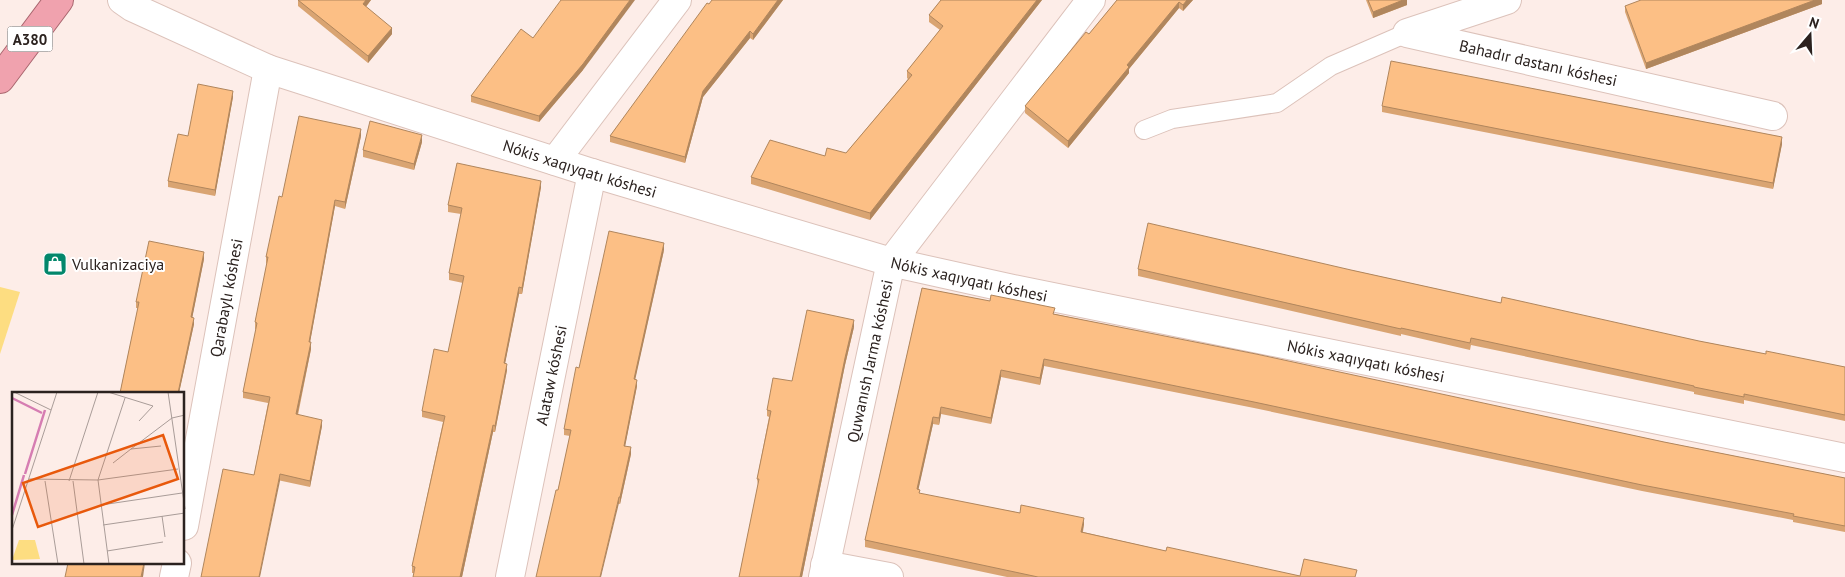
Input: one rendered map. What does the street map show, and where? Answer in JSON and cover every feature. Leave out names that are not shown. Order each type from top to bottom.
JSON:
[{"type":"highway","name":"A380","points":[[0,78],[59,0]]},
{"type":"street","name":"Nókis xaqıyqatı kóshesi","points":[[122,0],[132,7],[268,69],[592,173],[891,262],[1008,288],[1845,458]]},
{"type":"street","points":[[555,161],[676,0]]},
{"type":"street","name":"Quwanısh Jarma kóshesi","points":[[824,571],[891,262],[1091,0]]},
{"type":"street","name":"Bahadır dastanı kóshesi","points":[[1407,33],[1507,0]]},
{"type":"street","name":"Bahadır dastanı kóshesi","points":[[1407,33],[1773,116]]},
{"type":"street","name":"Qarabaylı kóshesi","points":[[185,521],[268,69]]},
{"type":"street","name":"Alataw kóshesi","points":[[510,577],[592,173]]},
{"type":"street","points":[[174,577],[177,564]]},
{"type":"street","points":[[824,571],[889,577]]},
{"type":"lane","points":[[1144,130],[1172,119],[1277,102],[1331,66],[1407,33]]},
{"type":"shaded area","points":[[0,287],[20,292],[0,354]]},
{"type":"building","points":[[298,0],[366,0],[363,4],[392,28],[368,56]]},
{"type":"building","points":[[561,0],[630,0],[583,64],[539,116],[471,96],[521,29],[533,38]]},
{"type":"building","points":[[712,0],[778,0],[753,34],[750,31],[703,91],[685,157],[610,136],[707,3],[709,4]]},
{"type":"building","points":[[941,0],[1037,0],[870,213],[751,177],[770,140],[825,156],[827,148],[846,153],[912,75],[907,71],[943,26],[929,15]]},
{"type":"building","points":[[1117,0],[1187,0],[1183,5],[1179,2],[1068,141],[1025,106],[1086,32],[1089,34]]},
{"type":"building","points":[[1368,0],[1403,0],[1373,12]]},
{"type":"building","points":[[1641,0],[1815,0],[1646,63],[1625,6]]},
{"type":"building","points":[[1391,61],[1782,137],[1773,183],[1382,106]]},
{"type":"building","points":[[198,84],[233,91],[215,190],[168,181],[178,134],[188,136]]},
{"type":"building","points":[[299,116],[361,129],[345,202],[335,200],[309,342],[311,342],[296,414],[322,420],[310,481],[280,474],[259,577],[201,577],[223,469],[254,475],[270,397],[243,392],[257,323],[255,322],[268,257],[266,257],[279,196],[282,197]]},
{"type":"building","points":[[370,121],[422,135],[414,164],[363,150]]},
{"type":"building","points":[[457,163],[541,181],[522,288],[519,287],[504,363],[507,364],[495,426],[493,425],[460,577],[413,577],[415,567],[412,566],[445,416],[422,411],[434,349],[448,352],[464,276],[449,273],[462,208],[448,205]]},
{"type":"building","points":[[1148,223],[1501,303],[1502,297],[1699,341],[1766,354],[1766,351],[1845,367],[1845,415],[1744,394],[1744,397],[1694,387],[1471,338],[1470,343],[1401,329],[1138,269]]},
{"type":"building","points":[[609,231],[664,243],[634,379],[637,380],[624,446],[631,447],[600,577],[536,577],[571,430],[564,429],[576,367],[579,368]]},
{"type":"building","points":[[149,241],[204,252],[191,317],[194,318],[178,392],[120,392],[139,302],[136,302]]},
{"type":"building","points":[[922,288],[990,301],[991,295],[1055,308],[1053,314],[1256,354],[1664,442],[1845,478],[1845,526],[1044,359],[1040,378],[1001,370],[991,418],[941,407],[939,418],[933,417],[917,489],[920,490],[919,493],[1020,513],[1021,505],[1084,518],[1081,532],[1166,551],[1167,547],[1300,576],[1304,559],[1357,570],[1355,577],[1038,577],[865,540]]},
{"type":"building","points":[[807,310],[854,320],[800,577],[739,577],[771,411],[767,410],[773,378],[792,381]]},
{"type":"building","points":[[68,564],[144,564],[141,577],[65,577]]},
{"type":"place","name":"Vulkanizaciya","points":[[55,264]]}]
